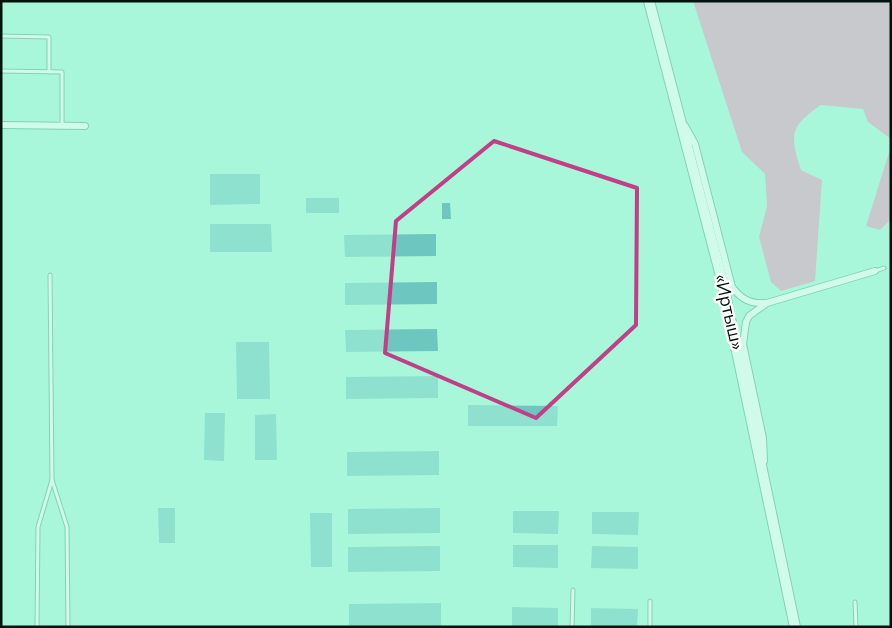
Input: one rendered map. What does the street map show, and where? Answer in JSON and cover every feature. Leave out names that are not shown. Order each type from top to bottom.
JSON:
[{"type":"highway","name":"«Иртыш»","points":[[649,1],[720,270],[795,627]]},
{"type":"street","points":[[681,117],[694,144],[732,286],[744,299],[752,302],[767,303]]},
{"type":"street","points":[[1,125],[85,126]]},
{"type":"street","points":[[764,475],[763,438],[743,344],[746,322],[749,316],[767,303],[875,271]]},
{"type":"lane","points":[[1,36],[49,37],[49,72]]},
{"type":"lane","points":[[1,71],[62,72],[62,126]]},
{"type":"lane","points":[[875,271],[884,268]]},
{"type":"lane","points":[[50,275],[52,480],[67,527],[68,627]]},
{"type":"lane","points":[[37,627],[38,527],[52,480]]},
{"type":"lane","points":[[572,627],[573,590]]},
{"type":"lane","points":[[650,601],[650,627]]},
{"type":"lane","points":[[855,602],[856,627]]},
{"type":"highlighted area","points":[[494,141],[637,188],[636,325],[536,418],[385,353],[396,221]]},
{"type":"shaded area","points":[[693,1],[891,1],[891,139],[868,122],[863,109],[821,105],[803,120],[795,133],[795,148],[801,170],[822,180],[815,281],[781,291],[771,282],[759,237],[767,206],[765,174],[742,152]]},
{"type":"shaded area","points":[[891,146],[891,219],[880,230],[866,226]]},
{"type":"building","points":[[210,174],[260,174],[260,204],[210,205]]},
{"type":"building","points":[[306,198],[339,198],[339,213],[306,213]]},
{"type":"building","points":[[442,203],[450,203],[451,219],[442,219]]},
{"type":"building","points":[[210,224],[271,224],[272,252],[210,252]]},
{"type":"building","points":[[436,234],[436,256],[345,257],[344,235]]},
{"type":"building","points":[[437,282],[437,304],[345,305],[345,283]]},
{"type":"building","points":[[437,329],[438,351],[346,352],[345,330]]},
{"type":"building","points":[[236,342],[269,342],[270,399],[237,399]]},
{"type":"building","points":[[438,376],[438,398],[346,399],[346,377]]},
{"type":"building","points":[[468,405],[558,406],[557,426],[468,426]]},
{"type":"building","points":[[205,413],[225,413],[224,461],[204,460]]},
{"type":"building","points":[[276,414],[277,460],[255,460],[255,415]]},
{"type":"building","points":[[439,451],[439,475],[347,476],[347,452]]},
{"type":"building","points":[[158,508],[175,508],[175,543],[159,543]]},
{"type":"building","points":[[440,508],[440,533],[348,534],[348,509]]},
{"type":"building","points":[[513,511],[559,511],[558,534],[513,533]]},
{"type":"building","points":[[592,512],[639,512],[638,535],[592,534]]},
{"type":"building","points":[[310,513],[332,513],[332,567],[311,567]]},
{"type":"building","points":[[513,545],[558,545],[558,568],[513,567]]},
{"type":"building","points":[[440,546],[440,571],[348,572],[348,547]]},
{"type":"building","points":[[592,546],[638,547],[638,569],[591,568]]},
{"type":"building","points":[[441,603],[441,627],[349,627],[349,604]]},
{"type":"building","points":[[512,607],[558,608],[558,627],[512,627]]},
{"type":"building","points":[[591,608],[638,609],[637,627],[591,627]]}]
